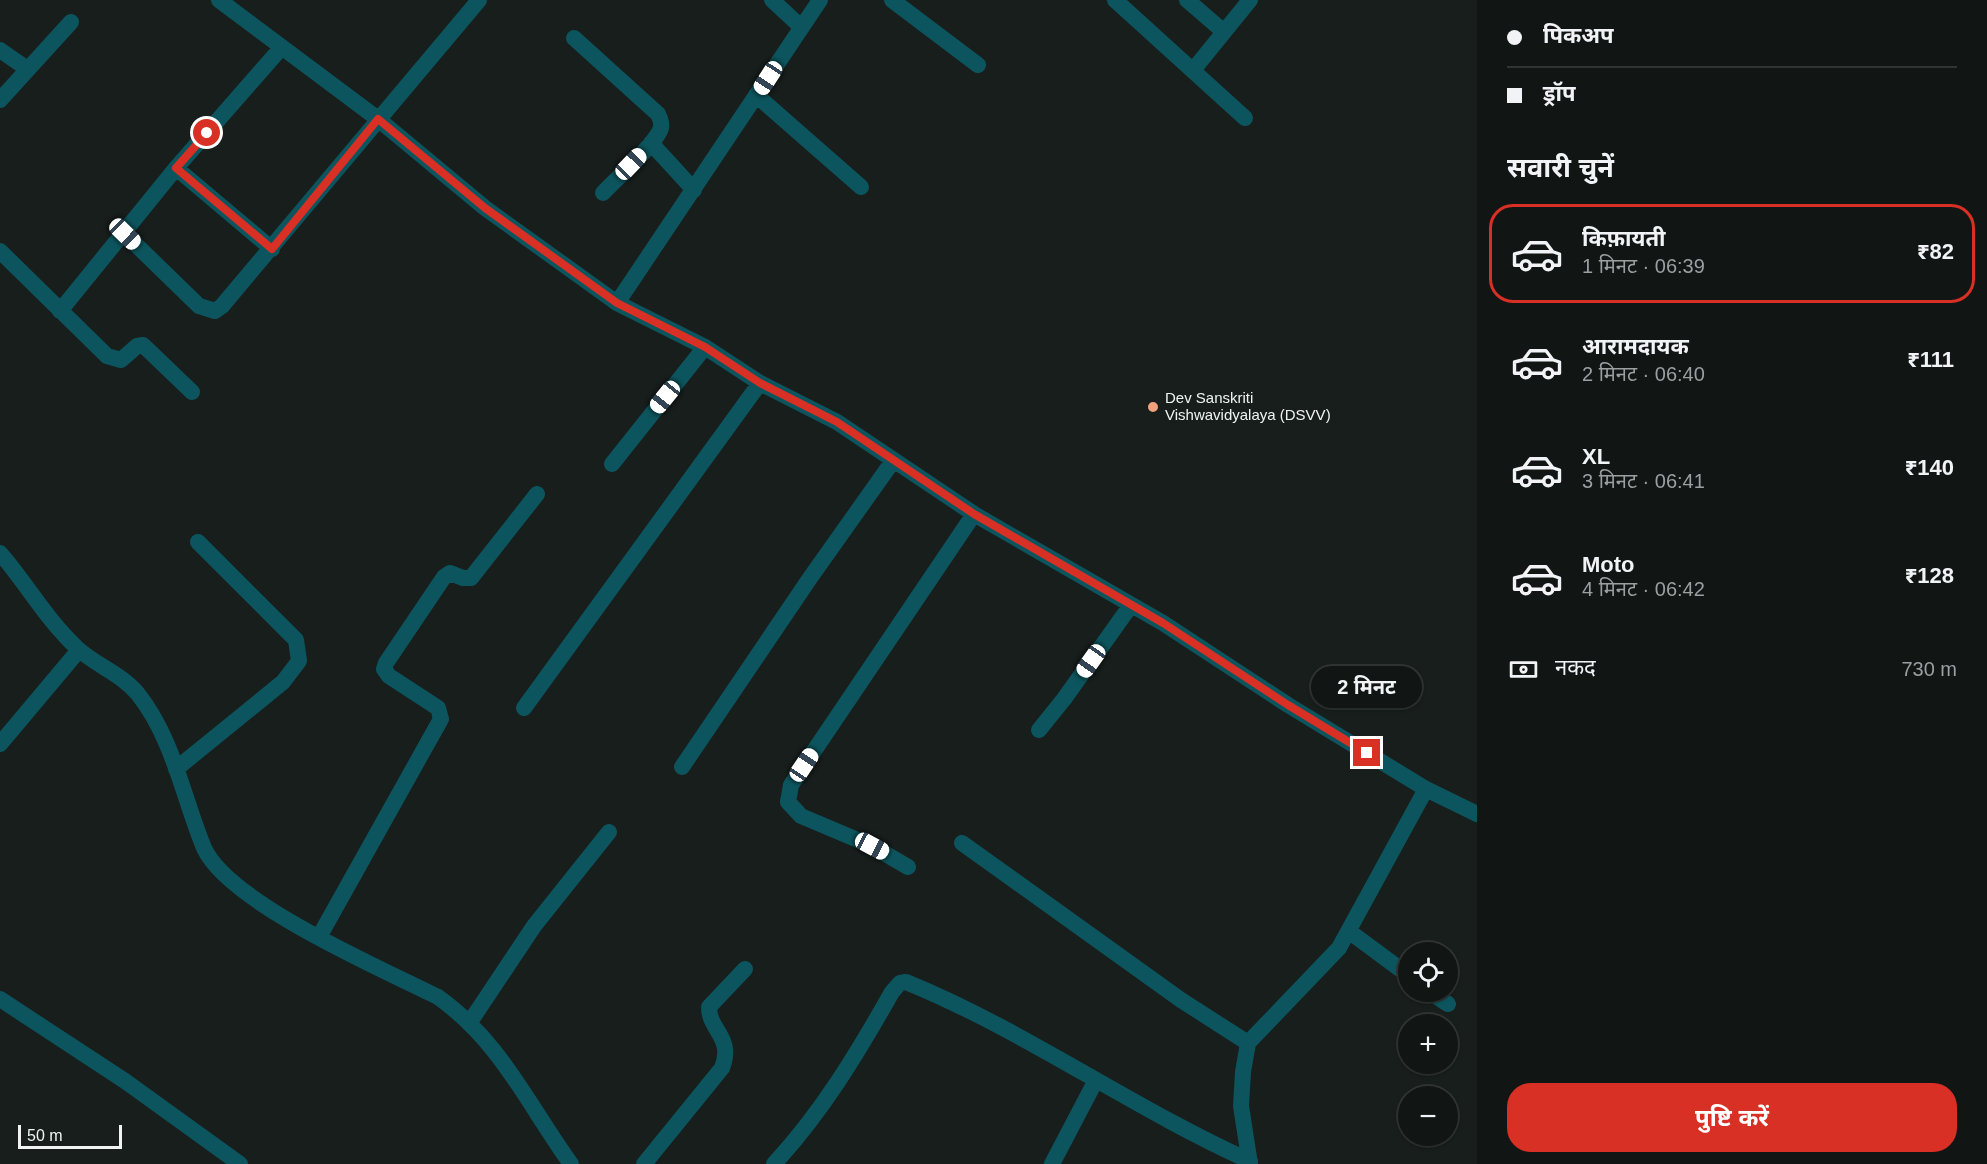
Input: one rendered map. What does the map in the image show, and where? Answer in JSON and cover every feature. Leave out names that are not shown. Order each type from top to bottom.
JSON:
[{"type":"street","points":[[219,0],[378,119],[485,208],[617,303],[705,347],[760,383],[837,422],[974,514],[1163,623],[1288,705],[1426,789],[1477,814]]},
{"type":"street","points":[[772,0],[801,27]]},
{"type":"street","points":[[617,303],[820,0]]},
{"type":"street","points":[[892,0],[978,65]]},
{"type":"street","points":[[1187,0],[1224,32]]},
{"type":"street","points":[[1194,69],[1250,0]]},
{"type":"street","points":[[125,234],[207,310],[215,311],[272,249],[472,2]]},
{"type":"street","points":[[1123,3],[1245,118]]},
{"type":"street","points":[[0,100],[26,68],[71,22]]},
{"type":"street","points":[[574,38],[658,114],[661,129],[651,143],[603,193]]},
{"type":"street","points":[[60,311],[125,234],[176,168],[282,47]]},
{"type":"street","points":[[0,50],[26,68]]},
{"type":"street","points":[[756,95],[861,187]]},
{"type":"street","points":[[651,143],[694,190]]},
{"type":"street","points":[[176,168],[272,249]]},
{"type":"street","points":[[0,251],[107,356],[117,360],[137,346],[147,347],[192,392]]},
{"type":"street","points":[[612,464],[705,347]]},
{"type":"street","points":[[524,708],[760,383]]},
{"type":"street","points":[[682,767],[810,578],[893,461]]},
{"type":"street","points":[[319,937],[441,719],[438,708],[386,673],[386,663],[447,574],[456,573],[463,578],[471,578],[537,494]]},
{"type":"street","points":[[908,867],[872,846],[801,816],[793,810],[788,794],[791,784],[974,514]]},
{"type":"street","points":[[177,769],[283,681],[299,661],[296,640],[198,542]]},
{"type":"street","points":[[0,553],[40,609],[79,650],[137,692],[177,769],[205,848],[221,872],[281,917],[438,998],[470,1022],[506,1065],[571,1164]]},
{"type":"street","points":[[1039,730],[1131,605]]},
{"type":"street","points":[[0,744],[79,650]]},
{"type":"street","points":[[1250,1162],[1241,1106],[1248,1043],[1339,948],[1350,932],[1426,789]]},
{"type":"street","points":[[470,1022],[534,926],[609,832]]},
{"type":"street","points":[[962,843],[1181,999],[1248,1043]]},
{"type":"street","points":[[1350,932],[1398,968]]},
{"type":"street","points":[[644,1164],[722,1068],[725,1059],[725,1040],[710,1016],[709,1006],[745,969]]},
{"type":"street","points":[[774,1164],[824,1105],[900,983],[918,987],[1051,1054],[1161,1118],[1250,1162]]},
{"type":"street","points":[[0,999],[125,1081],[240,1164]]},
{"type":"street","points":[[1052,1164],[1096,1080]]},
{"type":"place","name":"Dev Sanskriti Vishwavidyalaya (DSVV)","points":[[1153,407]]},
{"type":"route","points":[[207,133],[176,168],[272,249],[378,119],[485,208],[617,303],[705,347],[760,383],[837,422],[974,514],[1163,623],[1288,705],[1367,753]]}]
